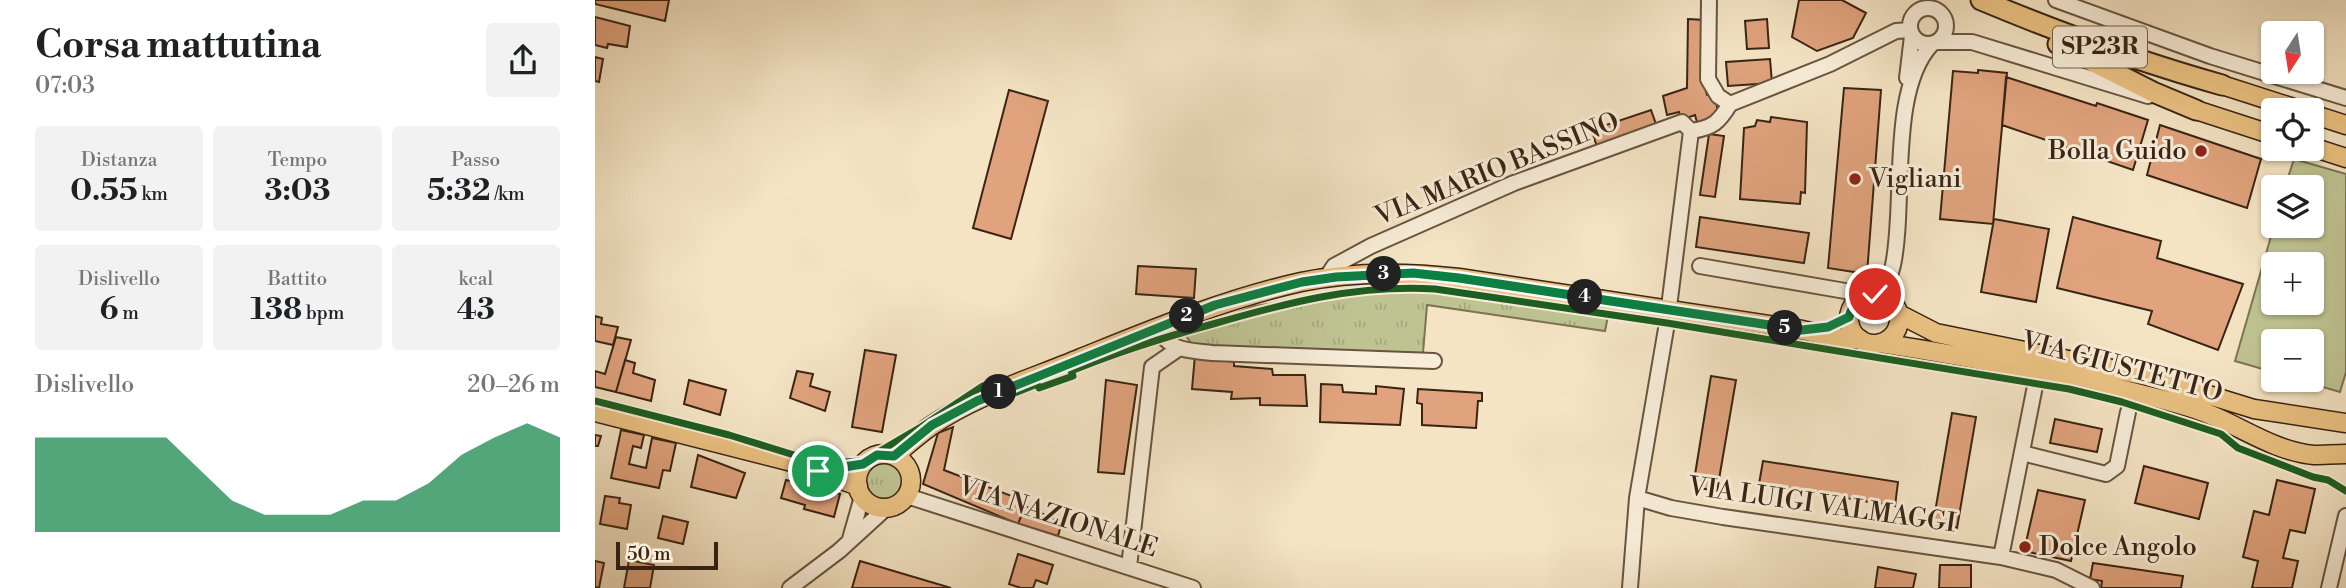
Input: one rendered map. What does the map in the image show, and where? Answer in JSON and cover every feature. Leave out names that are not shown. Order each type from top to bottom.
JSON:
[{"type":"highway","points":[[1974,0],[1991,13],[2196,110]]},
{"type":"highway","name":"SP23R","points":[[1981,0],[2064,35],[2145,63],[2223,85]]},
{"type":"highway","name":"SP23R","points":[[2006,0],[2153,55],[2223,85]]},
{"type":"main road","name":"SP23R","points":[[2223,85],[2263,98]]},
{"type":"main road","points":[[2196,110],[2261,131]]},
{"type":"main road","points":[[2324,118],[2346,125]]},
{"type":"main road","points":[[2324,151],[2346,158]]},
{"type":"main road","points":[[900,461],[917,446],[932,425],[977,401],[1157,327],[1227,302],[1326,278],[1413,273],[1459,278],[1802,330],[1844,339],[1860,339],[1873,344],[1887,340],[1897,329],[1899,314],[1896,306],[1882,295],[1860,298],[1855,303],[1849,317],[1850,326],[1860,339]]},
{"type":"main road","name":"VIA GIUSTETTO","points":[[1899,314],[1936,333],[2193,408],[2290,449],[2313,455],[2346,454]]},
{"type":"main road","points":[[1802,330],[1828,327],[1849,317]]},
{"type":"main road","name":"VIA GIUSTETTO","points":[[1880,343],[1980,359],[2040,362],[2147,376],[2254,409],[2346,423]]},
{"type":"main road","points":[[2193,408],[2199,391]]},
{"type":"main road","points":[[595,412],[792,462],[818,471],[860,492]]},
{"type":"main road","points":[[2346,431],[2343,441],[2346,454]]},
{"type":"main road","points":[[818,471],[863,464],[877,455],[900,461],[912,484],[902,503],[885,509],[868,503],[860,492],[857,478],[863,464]]},
{"type":"street","points":[[1709,0],[1708,79],[1718,96],[1730,104]]},
{"type":"street","points":[[2056,0],[2210,56],[2346,98]]},
{"type":"street","points":[[1882,295],[1893,265],[1910,20],[1916,12],[1934,9],[1940,12],[1946,23],[1944,34],[1918,63],[1905,111]]},
{"type":"street","points":[[1630,588],[1637,498],[1667,323],[1691,131],[1704,129],[1720,121],[1730,104],[1830,64],[1896,31],[1911,33],[1921,43],[1972,42],[2196,110]]},
{"type":"street","name":"VIA MARIO BASSINO","points":[[1326,278],[1334,266],[1371,246],[1514,183],[1682,122],[1691,131]]},
{"type":"street","points":[[1700,266],[1851,292],[1860,298]]},
{"type":"street","points":[[1157,327],[1163,338],[1178,349],[1212,353],[1434,361]]},
{"type":"street","points":[[1129,567],[1152,367],[1178,349]]},
{"type":"street","points":[[2001,557],[2040,362]]},
{"type":"street","points":[[2022,453],[2106,474],[2117,466],[2128,412]]},
{"type":"street","points":[[849,541],[860,492]]},
{"type":"street","name":"VIA NAZIONALE","points":[[907,496],[1193,588]]},
{"type":"street","name":"VIA LUIGI VALMAGGI","points":[[1637,498],[1671,508],[1723,517],[2001,557],[2056,570],[2092,588]]},
{"type":"street","points":[[790,588],[885,509]]},
{"type":"street","points":[[2329,588],[2346,516]]},
{"type":"green space","points":[[2293,161],[2346,174],[2346,372],[2340,392],[2324,387],[2324,329],[2261,329],[2261,369],[2235,361],[2261,271],[2261,315],[2324,315],[2324,252],[2266,252],[2271,238],[2324,238],[2324,175],[2289,175]]},
{"type":"green space","points":[[1415,283],[1609,311],[1605,331],[1427,305],[1423,353],[1193,346],[1184,333],[1254,306]]},
{"type":"green space","points":[[884,463],[897,468],[902,481],[897,494],[884,499],[871,494],[866,481],[871,468]]},
{"type":"building","points":[[595,0],[669,0],[665,21],[595,4]]},
{"type":"building","points":[[1799,0],[1842,0],[1866,13],[1853,38],[1817,51],[1792,37]]},
{"type":"building","points":[[595,17],[630,26],[627,47],[608,44],[607,48],[595,45]]},
{"type":"building","points":[[1688,19],[1705,20],[1703,79],[1707,95],[1715,94],[1718,113],[1713,114],[1714,122],[1698,126],[1695,115],[1681,120],[1679,112],[1667,115],[1663,96],[1687,88]]},
{"type":"building","points":[[1767,19],[1769,48],[1747,49],[1745,21]]},
{"type":"building","points":[[595,57],[603,59],[599,82],[595,81]]},
{"type":"building","points":[[1770,59],[1772,83],[1728,86],[1726,62]]},
{"type":"building","points":[[1978,70],[2007,73],[1993,224],[1940,219],[1953,71],[1978,73]]},
{"type":"building","points":[[2006,77],[2148,120],[2133,170],[2002,125]]},
{"type":"building","name":"Vigliani","points":[[1844,88],[1881,90],[1867,274],[1828,268]]},
{"type":"building","points":[[1009,90],[1048,101],[1011,239],[973,228]]},
{"type":"building","points":[[1651,110],[1657,127],[1598,149],[1591,130]]},
{"type":"building","points":[[1771,117],[1807,122],[1805,193],[1801,192],[1800,204],[1740,199],[1744,128],[1755,126],[1757,120],[1770,122]]},
{"type":"building","points":[[2160,125],[2261,159],[2247,208],[2147,175]]},
{"type":"building","points":[[1709,134],[1724,136],[1715,197],[1700,195]]},
{"type":"building","points":[[1700,217],[1809,233],[1804,263],[1696,247]]},
{"type":"building","points":[[2073,217],[2161,241],[2157,258],[2243,284],[2218,350],[2148,324],[2152,311],[2057,288]]},
{"type":"building","points":[[1994,219],[2049,229],[2036,302],[1981,292]]},
{"type":"building","points":[[1138,266],[1196,269],[1194,298],[1136,294]]},
{"type":"building","points":[[595,316],[602,318],[601,324],[618,327],[613,345],[595,341]]},
{"type":"building","points":[[616,337],[631,340],[616,392],[595,387],[595,371],[605,374]]},
{"type":"building","points":[[865,350],[896,355],[882,432],[852,427]]},
{"type":"building","points":[[1195,355],[1234,362],[1234,366],[1272,369],[1273,375],[1305,375],[1307,406],[1260,405],[1260,398],[1231,399],[1232,392],[1192,389]]},
{"type":"building","points":[[625,360],[635,363],[633,373],[655,380],[651,401],[616,392]]},
{"type":"building","points":[[797,371],[813,374],[810,386],[830,392],[825,411],[790,398]]},
{"type":"building","points":[[1711,376],[1736,380],[1717,491],[1693,487]]},
{"type":"building","points":[[689,380],[726,390],[720,415],[684,404]]},
{"type":"building","points":[[1106,380],[1137,385],[1124,474],[1098,472]]},
{"type":"building","points":[[1321,384],[1342,385],[1343,392],[1376,394],[1376,386],[1404,389],[1400,425],[1320,422]]},
{"type":"building","points":[[1418,389],[1482,393],[1482,401],[1478,401],[1476,428],[1422,425],[1422,404],[1417,403]]},
{"type":"building","points":[[1952,413],[1976,417],[1957,528],[1933,524]]},
{"type":"building","points":[[2055,419],[2102,429],[2097,452],[2050,443]]},
{"type":"building","points":[[953,427],[944,470],[1027,502],[1018,524],[923,484],[938,433]]},
{"type":"building","points":[[621,430],[644,435],[641,448],[633,446],[629,464],[646,468],[652,438],[676,443],[670,471],[663,470],[659,488],[611,478]]},
{"type":"building","points":[[595,435],[601,436],[598,446],[595,446]]},
{"type":"building","points":[[698,455],[745,473],[736,498],[691,487]]},
{"type":"building","points":[[1763,461],[1898,482],[1895,506],[1759,484]]},
{"type":"building","points":[[2144,466],[2208,483],[2199,519],[2135,503]]},
{"type":"building","points":[[786,480],[840,494],[834,517],[804,509],[805,505],[781,498]]},
{"type":"building","points":[[2277,480],[2315,489],[2305,533],[2290,530],[2283,558],[2298,561],[2292,588],[2252,588],[2258,561],[2243,557],[2254,511],[2269,515]]},
{"type":"building","points":[[2038,490],[2085,500],[2071,561],[2024,551]]},
{"type":"building","points":[[605,496],[620,498],[619,503],[631,505],[627,529],[600,524]]},
{"type":"building","points":[[1025,506],[1062,522],[1058,536],[1018,524]]},
{"type":"building","points":[[663,516],[688,522],[683,544],[658,538]]},
{"type":"building","points":[[1018,554],[1053,565],[1047,584],[1036,580],[1033,588],[1021,588],[1009,584]]},
{"type":"building","points":[[629,560],[654,565],[650,588],[624,588]]},
{"type":"building","points":[[595,561],[604,563],[599,588],[595,587]]},
{"type":"building","points":[[860,561],[951,588],[852,588]]},
{"type":"building","points":[[2093,563],[2183,576],[2181,588],[2101,588],[2102,581],[2090,579]]},
{"type":"building","points":[[1940,565],[1971,565],[1971,588],[1939,588]]},
{"type":"building","points":[[1878,567],[1916,574],[1913,588],[1875,588]]},
{"type":"cycle path","points":[[595,401],[729,435],[820,463],[863,461],[983,386],[992,402],[1037,384],[1039,388],[1073,376],[1071,371],[1123,351],[1268,309],[1350,292],[1435,289],[1667,323],[2069,389],[2122,402],[2221,434],[2238,448],[2313,477],[2328,480],[2346,491]]},
{"type":"place","name":"Bolla Guido","points":[[2201,151]]},
{"type":"place","name":"Vigliani","points":[[1855,179]]},
{"type":"place","name":"Dolce Angolo","points":[[2025,547]]},
{"type":"route","points":[[818,471],[863,464],[877,455],[894,456],[932,425],[977,401],[1215,305],[1302,282],[1336,277],[1413,273],[1802,330],[1828,327],[1849,317],[1860,298],[1875,294]]}]
